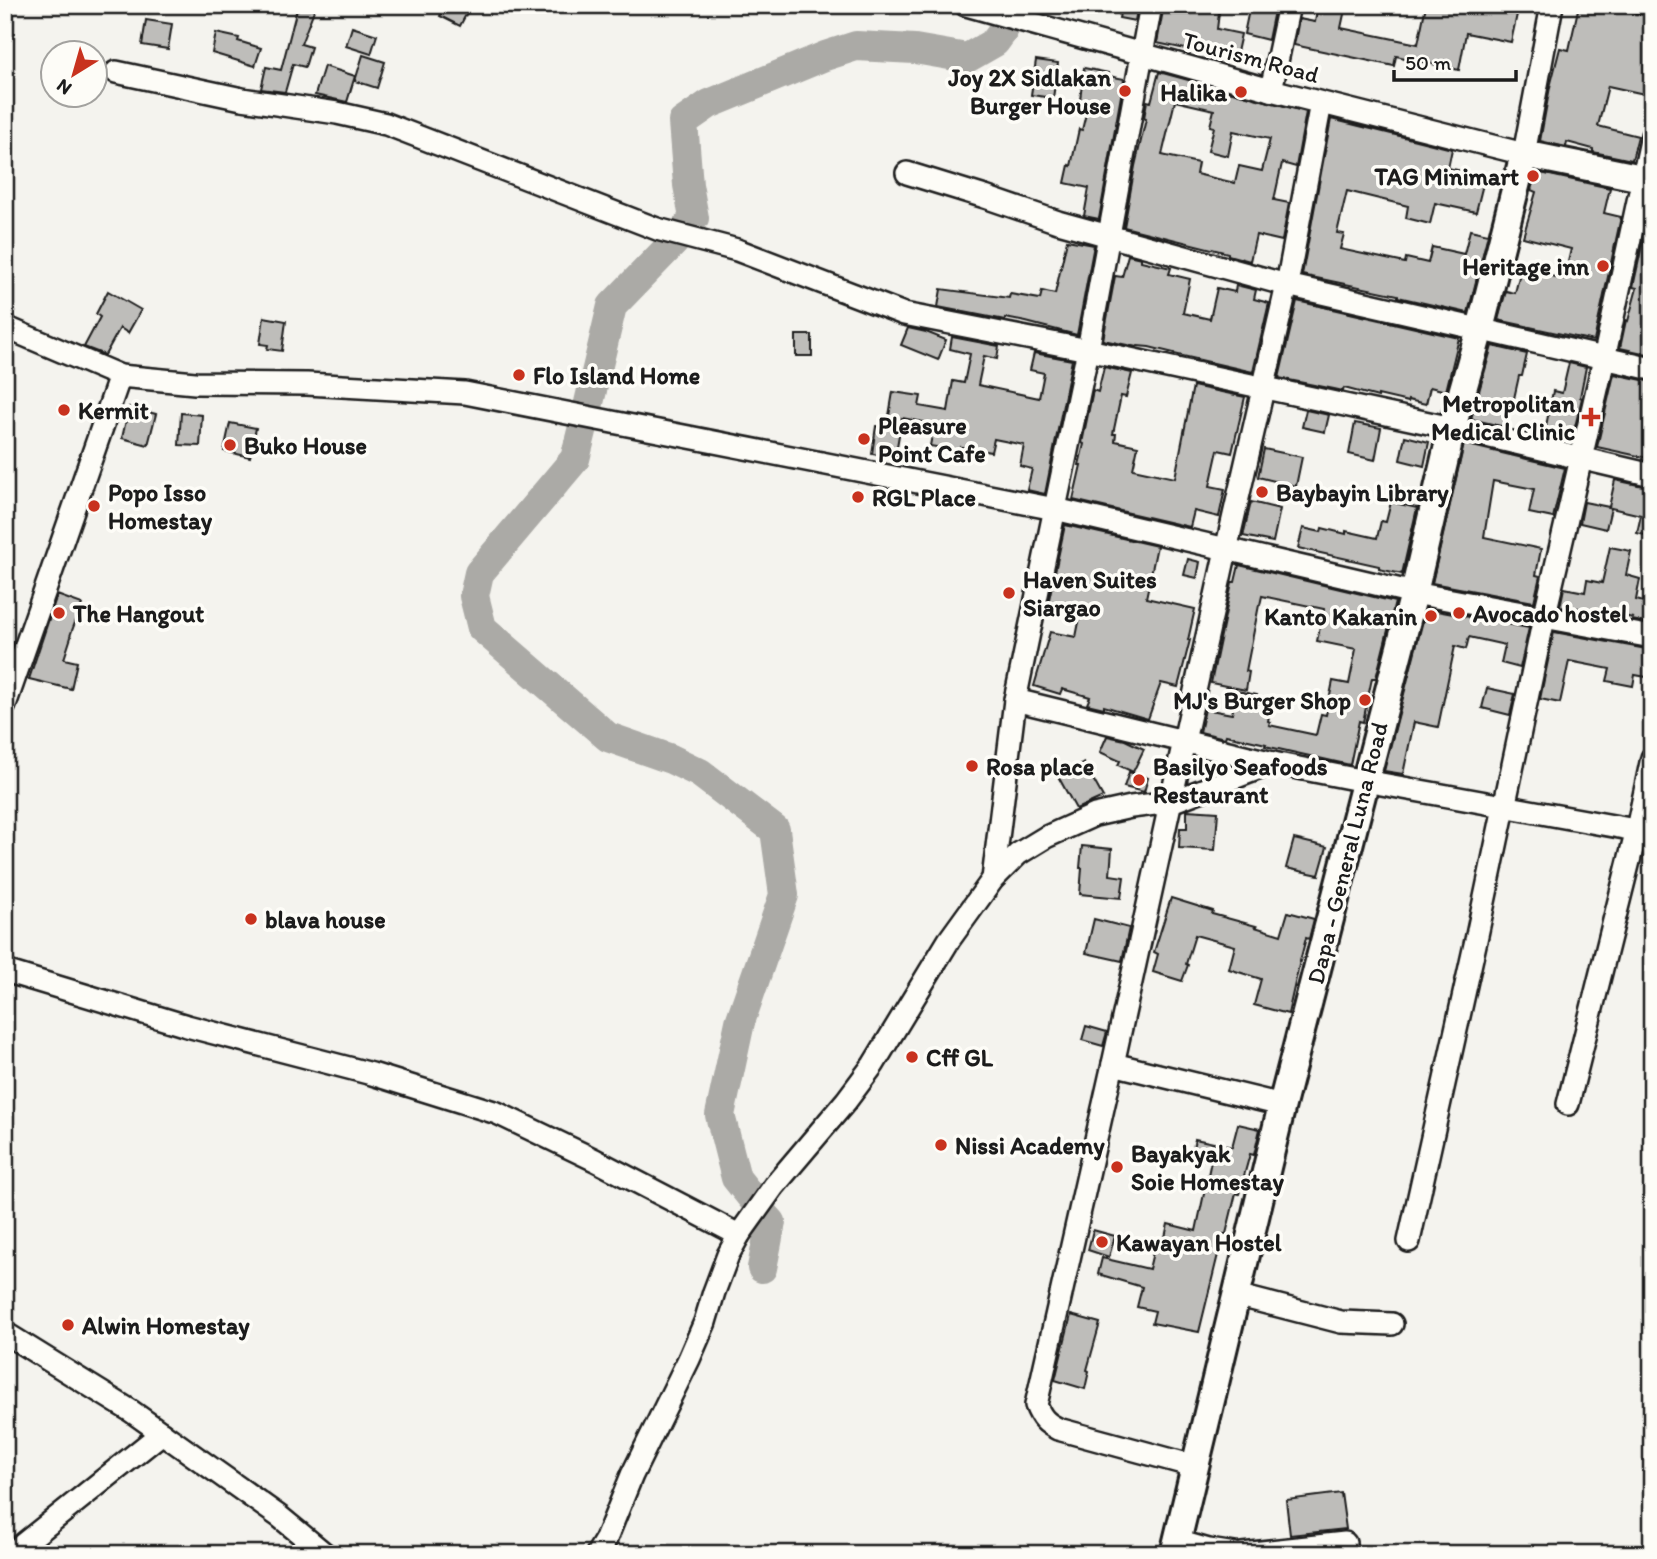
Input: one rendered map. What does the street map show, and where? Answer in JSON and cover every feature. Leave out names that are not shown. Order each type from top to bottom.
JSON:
[{"type":"main road","points":[[1524,154],[1647,179]]},
{"type":"main road","name":"Dapa - General Luna Road","points":[[1176,1547],[1282,1105],[1414,593],[1452,428],[1524,154]]},
{"type":"street","name":"Tourism Road","points":[[966,5],[1271,90],[1524,154]]},
{"type":"street","points":[[993,879],[1015,700],[1088,350],[1151,5]]},
{"type":"street","points":[[1271,90],[1289,5]]},
{"type":"street","points":[[1524,154],[1552,5]]},
{"type":"street","points":[[116,72],[242,99],[337,113],[386,124],[657,229],[737,250],[904,314],[1263,387],[1652,475]]},
{"type":"street","points":[[1194,1466],[1058,1429],[1040,1417],[1036,1405],[1287,285],[1321,103]]},
{"type":"street","points":[[1409,1241],[1544,618],[1647,179],[1652,136]]},
{"type":"street","points":[[907,173],[1058,222],[1287,285],[1652,369]]},
{"type":"street","points":[[5,327],[120,376],[195,383],[307,384],[466,393],[1055,509],[1414,593],[1652,637]]},
{"type":"street","points":[[5,705],[120,376]]},
{"type":"street","points":[[1015,700],[1273,764],[1644,831]]},
{"type":"street","points":[[1568,1104],[1644,831],[1652,758]]},
{"type":"street","points":[[597,1554],[689,1359],[728,1255],[739,1235],[774,1186],[873,1065],[949,940],[993,879],[1018,854],[1081,821],[1131,807],[1171,802],[1273,764]]},
{"type":"street","points":[[5,971],[187,1026],[372,1074],[497,1113],[528,1126],[739,1235]]},
{"type":"street","points":[[1113,1064],[1282,1105]]},
{"type":"street","points":[[1236,1295],[1341,1322],[1392,1324]]},
{"type":"street","points":[[5,1333],[131,1411],[280,1517],[325,1554]]},
{"type":"street","points":[[11,1554],[162,1433]]},
{"type":"street","points":[[1242,1554],[1345,1543]]},
{"type":"street","points":[[1176,1547],[1235,1554]]},
{"type":"building","points":[[298,5],[316,5],[301,44],[311,47],[305,67],[293,64],[285,92],[261,89],[266,67],[281,70]]},
{"type":"building","points":[[445,5],[471,5],[460,26],[440,16]]},
{"type":"building","points":[[1122,5],[1138,5],[1135,21],[1119,18]]},
{"type":"building","points":[[1164,5],[1220,5],[1217,29],[1241,34],[1235,61],[1157,43]]},
{"type":"building","points":[[1250,5],[1274,11],[1268,40],[1244,34]]},
{"type":"building","points":[[1318,5],[1346,5],[1341,28],[1418,44],[1426,5],[1519,5],[1511,42],[1466,33],[1459,70],[1396,56],[1394,66],[1294,45],[1299,19],[1315,22]]},
{"type":"building","points":[[1579,5],[1604,5],[1648,16],[1645,29],[1652,31],[1652,84],[1649,95],[1608,86],[1598,126],[1638,136],[1632,160],[1593,152],[1593,149],[1567,142],[1566,147],[1540,141],[1560,48],[1569,50]]},
{"type":"building","points":[[146,20],[172,24],[168,49],[142,45]]},
{"type":"building","points":[[352,27],[377,35],[371,54],[346,46]]},
{"type":"building","points":[[216,33],[239,38],[238,41],[261,48],[255,66],[212,53]]},
{"type":"building","points":[[363,55],[385,62],[377,88],[355,81]]},
{"type":"building","points":[[1036,60],[1058,63],[1053,98],[1031,95]]},
{"type":"building","points":[[324,66],[355,76],[347,102],[315,95]]},
{"type":"building","points":[[1084,68],[1124,79],[1099,219],[1084,216],[1089,188],[1065,183],[1089,101],[1080,100]]},
{"type":"building","points":[[1159,72],[1306,112],[1296,167],[1282,163],[1274,200],[1289,203],[1282,241],[1256,235],[1250,261],[1124,227],[1146,119],[1147,101],[1151,102]],"holes":[[[1175,101],[1214,110],[1210,126],[1214,127],[1208,151],[1228,156],[1233,131],[1270,139],[1262,171],[1239,166],[1235,183],[1196,174],[1198,163],[1162,155]]]},
{"type":"building","points":[[1331,119],[1452,149],[1448,168],[1485,176],[1476,212],[1435,203],[1430,224],[1406,218],[1408,206],[1347,191],[1337,233],[1344,234],[1340,249],[1405,263],[1406,258],[1428,263],[1432,247],[1464,254],[1470,230],[1488,234],[1468,313],[1302,275]]},
{"type":"building","points":[[1536,172],[1610,188],[1604,213],[1621,217],[1594,341],[1498,320],[1506,291],[1515,293],[1521,269],[1564,279],[1571,249],[1523,237],[1536,192],[1531,190]]},
{"type":"building","points":[[1647,223],[1652,225],[1652,355],[1620,348],[1637,288],[1633,287]]},
{"type":"building","points":[[1067,240],[1094,245],[1077,335],[1026,322],[938,307],[941,289],[1009,298],[1010,294],[1040,299],[1042,291],[1055,294]]},
{"type":"building","points":[[1128,255],[1171,268],[1169,274],[1190,279],[1183,313],[1210,319],[1217,288],[1235,292],[1236,285],[1256,290],[1254,299],[1269,303],[1253,372],[1149,347],[1103,340],[1115,276],[1122,277]]},
{"type":"building","points":[[108,291],[141,310],[128,333],[120,328],[105,355],[84,347],[100,317],[96,314]]},
{"type":"building","points":[[1297,301],[1459,338],[1446,391],[1430,387],[1426,404],[1279,378]]},
{"type":"building","points":[[264,317],[286,321],[282,351],[267,349],[268,345],[260,344]]},
{"type":"building","points":[[908,328],[946,340],[938,360],[901,345]]},
{"type":"building","points":[[796,335],[812,335],[812,356],[796,356]]},
{"type":"building","points":[[952,337],[999,346],[997,359],[984,356],[978,385],[1039,398],[1044,373],[1030,370],[1034,353],[1072,360],[1045,494],[1027,490],[1032,469],[1020,466],[1024,445],[994,439],[991,452],[930,446],[934,424],[902,418],[895,458],[872,454],[876,426],[887,428],[893,392],[921,396],[919,406],[948,411],[953,381],[964,383],[970,354],[950,349]]},
{"type":"building","points":[[1492,346],[1527,354],[1505,427],[1471,419]]},
{"type":"building","points":[[1569,363],[1586,367],[1571,443],[1544,436],[1553,391],[1562,393]]},
{"type":"building","points":[[1104,367],[1132,373],[1126,397],[1121,396],[1113,434],[1116,434],[1115,441],[1138,446],[1133,469],[1175,478],[1193,386],[1245,397],[1232,453],[1218,450],[1210,486],[1225,489],[1219,517],[1194,511],[1190,527],[1073,500],[1093,390],[1098,392]]},
{"type":"building","points":[[1614,374],[1652,382],[1652,459],[1597,447]]},
{"type":"building","points":[[129,407],[156,414],[148,445],[122,438]]},
{"type":"building","points":[[1306,410],[1329,415],[1325,432],[1302,427]]},
{"type":"building","points":[[181,413],[202,415],[200,446],[179,445]]},
{"type":"building","points":[[230,423],[256,428],[250,457],[224,451]]},
{"type":"building","points":[[1355,423],[1381,428],[1375,460],[1349,454]]},
{"type":"building","points":[[1405,436],[1429,442],[1424,466],[1400,460]]},
{"type":"building","points":[[1464,444],[1565,468],[1553,518],[1529,513],[1534,489],[1493,481],[1484,537],[1541,549],[1536,575],[1540,576],[1534,602],[1432,583]]},
{"type":"building","points":[[1264,449],[1302,457],[1296,486],[1258,477]]},
{"type":"building","points":[[1615,480],[1652,488],[1652,537],[1637,533],[1641,515],[1611,508],[1606,529],[1580,523],[1584,502],[1609,507]]},
{"type":"building","points":[[1251,502],[1280,509],[1273,542],[1243,536]]},
{"type":"building","points":[[1391,502],[1417,508],[1402,574],[1379,569],[1379,566],[1298,548],[1303,528],[1321,532],[1322,528],[1346,534],[1346,531],[1377,538],[1381,521],[1386,522]]},
{"type":"building","points":[[1065,525],[1157,546],[1146,598],[1195,609],[1178,687],[1161,683],[1148,719],[1104,706],[1087,704],[1090,697],[1062,689],[1060,694],[1034,686],[1050,632],[1076,637],[1081,612],[1048,604]]},
{"type":"building","points":[[1610,547],[1631,551],[1626,575],[1640,579],[1636,600],[1652,604],[1652,624],[1608,613],[1607,615],[1560,607],[1564,588],[1585,592],[1587,580],[1602,583]]},
{"type":"building","points":[[1188,559],[1200,562],[1197,578],[1184,575]]},
{"type":"building","points":[[1239,565],[1395,602],[1376,678],[1372,678],[1363,722],[1359,721],[1350,765],[1226,735],[1225,738],[1200,732],[1205,709],[1232,714],[1237,691],[1257,695],[1255,703],[1271,707],[1269,725],[1316,735],[1321,714],[1326,715],[1333,681],[1349,684],[1356,649],[1317,641],[1324,609],[1262,596],[1246,671],[1249,672],[1246,690],[1211,683],[1232,582],[1235,582]]},
{"type":"building","points":[[57,595],[82,604],[64,659],[77,662],[71,689],[29,679]]},
{"type":"building","points":[[1426,609],[1529,628],[1520,668],[1501,663],[1505,645],[1469,637],[1466,649],[1455,646],[1438,727],[1414,722],[1403,774],[1384,771]]},
{"type":"building","points":[[1554,632],[1652,650],[1652,678],[1635,675],[1633,686],[1607,681],[1610,669],[1569,661],[1560,703],[1540,699]]},
{"type":"building","points":[[1487,688],[1515,694],[1510,715],[1482,708]]},
{"type":"building","points":[[1107,736],[1125,740],[1144,749],[1133,772],[1118,765],[1120,761],[1100,752]]},
{"type":"building","points":[[1084,763],[1103,797],[1076,809],[1059,778]]},
{"type":"building","points":[[1129,772],[1148,778],[1144,792],[1124,787]]},
{"type":"building","points":[[1187,810],[1218,812],[1215,850],[1179,848],[1180,828],[1187,828]]},
{"type":"building","points":[[1294,839],[1327,847],[1319,875],[1286,868]]},
{"type":"building","points":[[1082,846],[1112,849],[1110,875],[1124,877],[1121,898],[1080,894]]},
{"type":"building","points":[[1171,898],[1281,935],[1288,912],[1314,919],[1309,939],[1306,938],[1288,1014],[1254,1005],[1261,979],[1229,969],[1235,946],[1195,935],[1182,981],[1153,972],[1158,954],[1154,952]]},
{"type":"building","points":[[1094,919],[1129,928],[1122,961],[1086,953]]},
{"type":"building","points":[[1086,1026],[1107,1032],[1103,1046],[1082,1040]]},
{"type":"building","points":[[1238,1124],[1260,1129],[1254,1155],[1250,1154],[1239,1194],[1236,1193],[1226,1234],[1223,1234],[1199,1332],[1152,1323],[1155,1311],[1137,1307],[1142,1287],[1098,1274],[1102,1258],[1149,1269],[1155,1244],[1163,1246],[1168,1224],[1196,1231],[1211,1161],[1191,1157],[1195,1139],[1232,1147]]},
{"type":"building","points":[[1093,1230],[1115,1236],[1109,1257],[1088,1250]]},
{"type":"building","points":[[1071,1315],[1100,1323],[1087,1370],[1085,1389],[1055,1380]]},
{"type":"building","points":[[1341,1493],[1346,1529],[1290,1535],[1286,1500]]},
{"type":"waterway","points":[[685,229],[694,218],[688,185],[683,122],[709,104],[856,46],[915,49],[967,58],[995,42],[1003,31]]},
{"type":"waterway","points":[[588,407],[612,306],[675,241]]},
{"type":"waterway","points":[[584,423],[575,459],[479,573],[474,596],[482,628],[608,737],[671,759],[700,773],[775,830],[784,895],[740,1022],[720,1115],[736,1178],[752,1198]]},
{"type":"waterway","points":[[762,1212],[771,1222],[762,1268]]},
{"type":"place","name":"Joy 2X Sidlakan Burger House","points":[[1125,91]]},
{"type":"place","name":"Halika","points":[[1241,92]]},
{"type":"place","name":"TAG Minimart","points":[[1533,176]]},
{"type":"place","name":"Heritage inn","points":[[1603,266]]},
{"type":"place","name":"Flo Island Home","points":[[519,375]]},
{"type":"place","name":"Kermit","points":[[64,410]]},
{"type":"place","name":"Metropolitan Medical Clinic","points":[[1591,417]]},
{"type":"place","name":"Pleasure Point Cafe","points":[[864,439]]},
{"type":"place","name":"Buko House","points":[[230,445]]},
{"type":"place","name":"Baybayin Library","points":[[1262,492]]},
{"type":"place","name":"RGL Place","points":[[858,497]]},
{"type":"place","name":"Popo Isso Homestay","points":[[94,506]]},
{"type":"place","name":"Haven Suites Siargao","points":[[1009,593]]},
{"type":"place","name":"The Hangout","points":[[59,613]]},
{"type":"place","name":"Avocado hostel","points":[[1459,613]]},
{"type":"place","name":"Kanto Kakanin","points":[[1431,616]]},
{"type":"place","name":"MJ's Burger Shop","points":[[1365,700]]},
{"type":"place","name":"Rosa place","points":[[972,766]]},
{"type":"place","name":"Basilyo Seafoods Restaurant","points":[[1139,780]]},
{"type":"place","name":"blava house","points":[[251,919]]},
{"type":"place","name":"Cff GL","points":[[912,1057]]},
{"type":"place","name":"Nissi Academy","points":[[941,1145]]},
{"type":"place","name":"Bayakyak Soie Homestay","points":[[1117,1167]]},
{"type":"place","name":"Kawayan Hostel","points":[[1102,1242]]},
{"type":"place","name":"Alwin Homestay","points":[[68,1325]]}]
